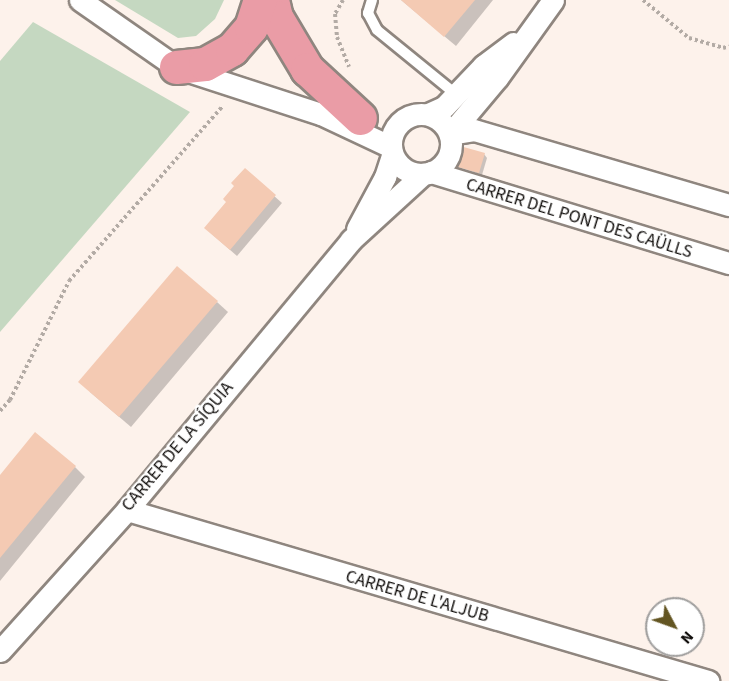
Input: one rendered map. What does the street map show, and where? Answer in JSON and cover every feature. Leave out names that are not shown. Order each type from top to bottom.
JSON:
[{"type":"highway","points":[[176,67],[205,64],[232,49],[251,27],[260,0]]},
{"type":"highway","points":[[272,0],[276,17],[307,69],[360,118]]},
{"type":"street","points":[[80,0],[105,21],[176,67],[321,114],[392,151],[408,171],[427,173],[448,158],[450,134],[497,78],[527,31],[553,0]]},
{"type":"street","points":[[392,151],[397,125],[409,116],[428,114],[458,96],[483,66],[527,31]]},
{"type":"street","points":[[321,114],[397,125]]},
{"type":"street","points":[[428,114],[442,122],[450,134]]},
{"type":"street","points":[[450,134],[474,130],[729,205]]},
{"type":"street","name":"CARRER DE LA SÍQUIA","points":[[351,240],[385,177],[392,151]]},
{"type":"street","name":"CARRER DE LA SÍQUIA","points":[[0,651],[127,510],[351,240],[427,173]]},
{"type":"street","name":"CARRER DEL PONT DES CAÜLLS","points":[[427,173],[729,263]]},
{"type":"street","name":"CARRER DE L'ALJUB","points":[[127,510],[708,681]]},
{"type":"lane","points":[[372,0],[368,13],[377,30],[458,96]]},
{"type":"path","points":[[342,0],[335,14],[338,37],[350,72]]},
{"type":"path","points":[[643,0],[689,38],[723,48],[729,46]]},
{"type":"path","points":[[0,411],[10,400],[69,281],[222,106]]},
{"type":"green space","points":[[115,0],[224,0],[215,19],[196,36],[178,38]]},
{"type":"green space","points":[[33,22],[190,112],[0,332],[0,61]]},
{"type":"building","points":[[401,0],[475,0],[444,37]]},
{"type":"building","points":[[460,146],[485,153],[479,173],[454,166]]},
{"type":"building","points":[[245,168],[276,195],[230,250],[204,228],[226,202],[223,199],[234,186],[231,183]]},
{"type":"building","points":[[177,266],[218,301],[119,417],[78,382]]},
{"type":"building","points":[[35,432],[76,466],[0,558],[0,475]]}]
